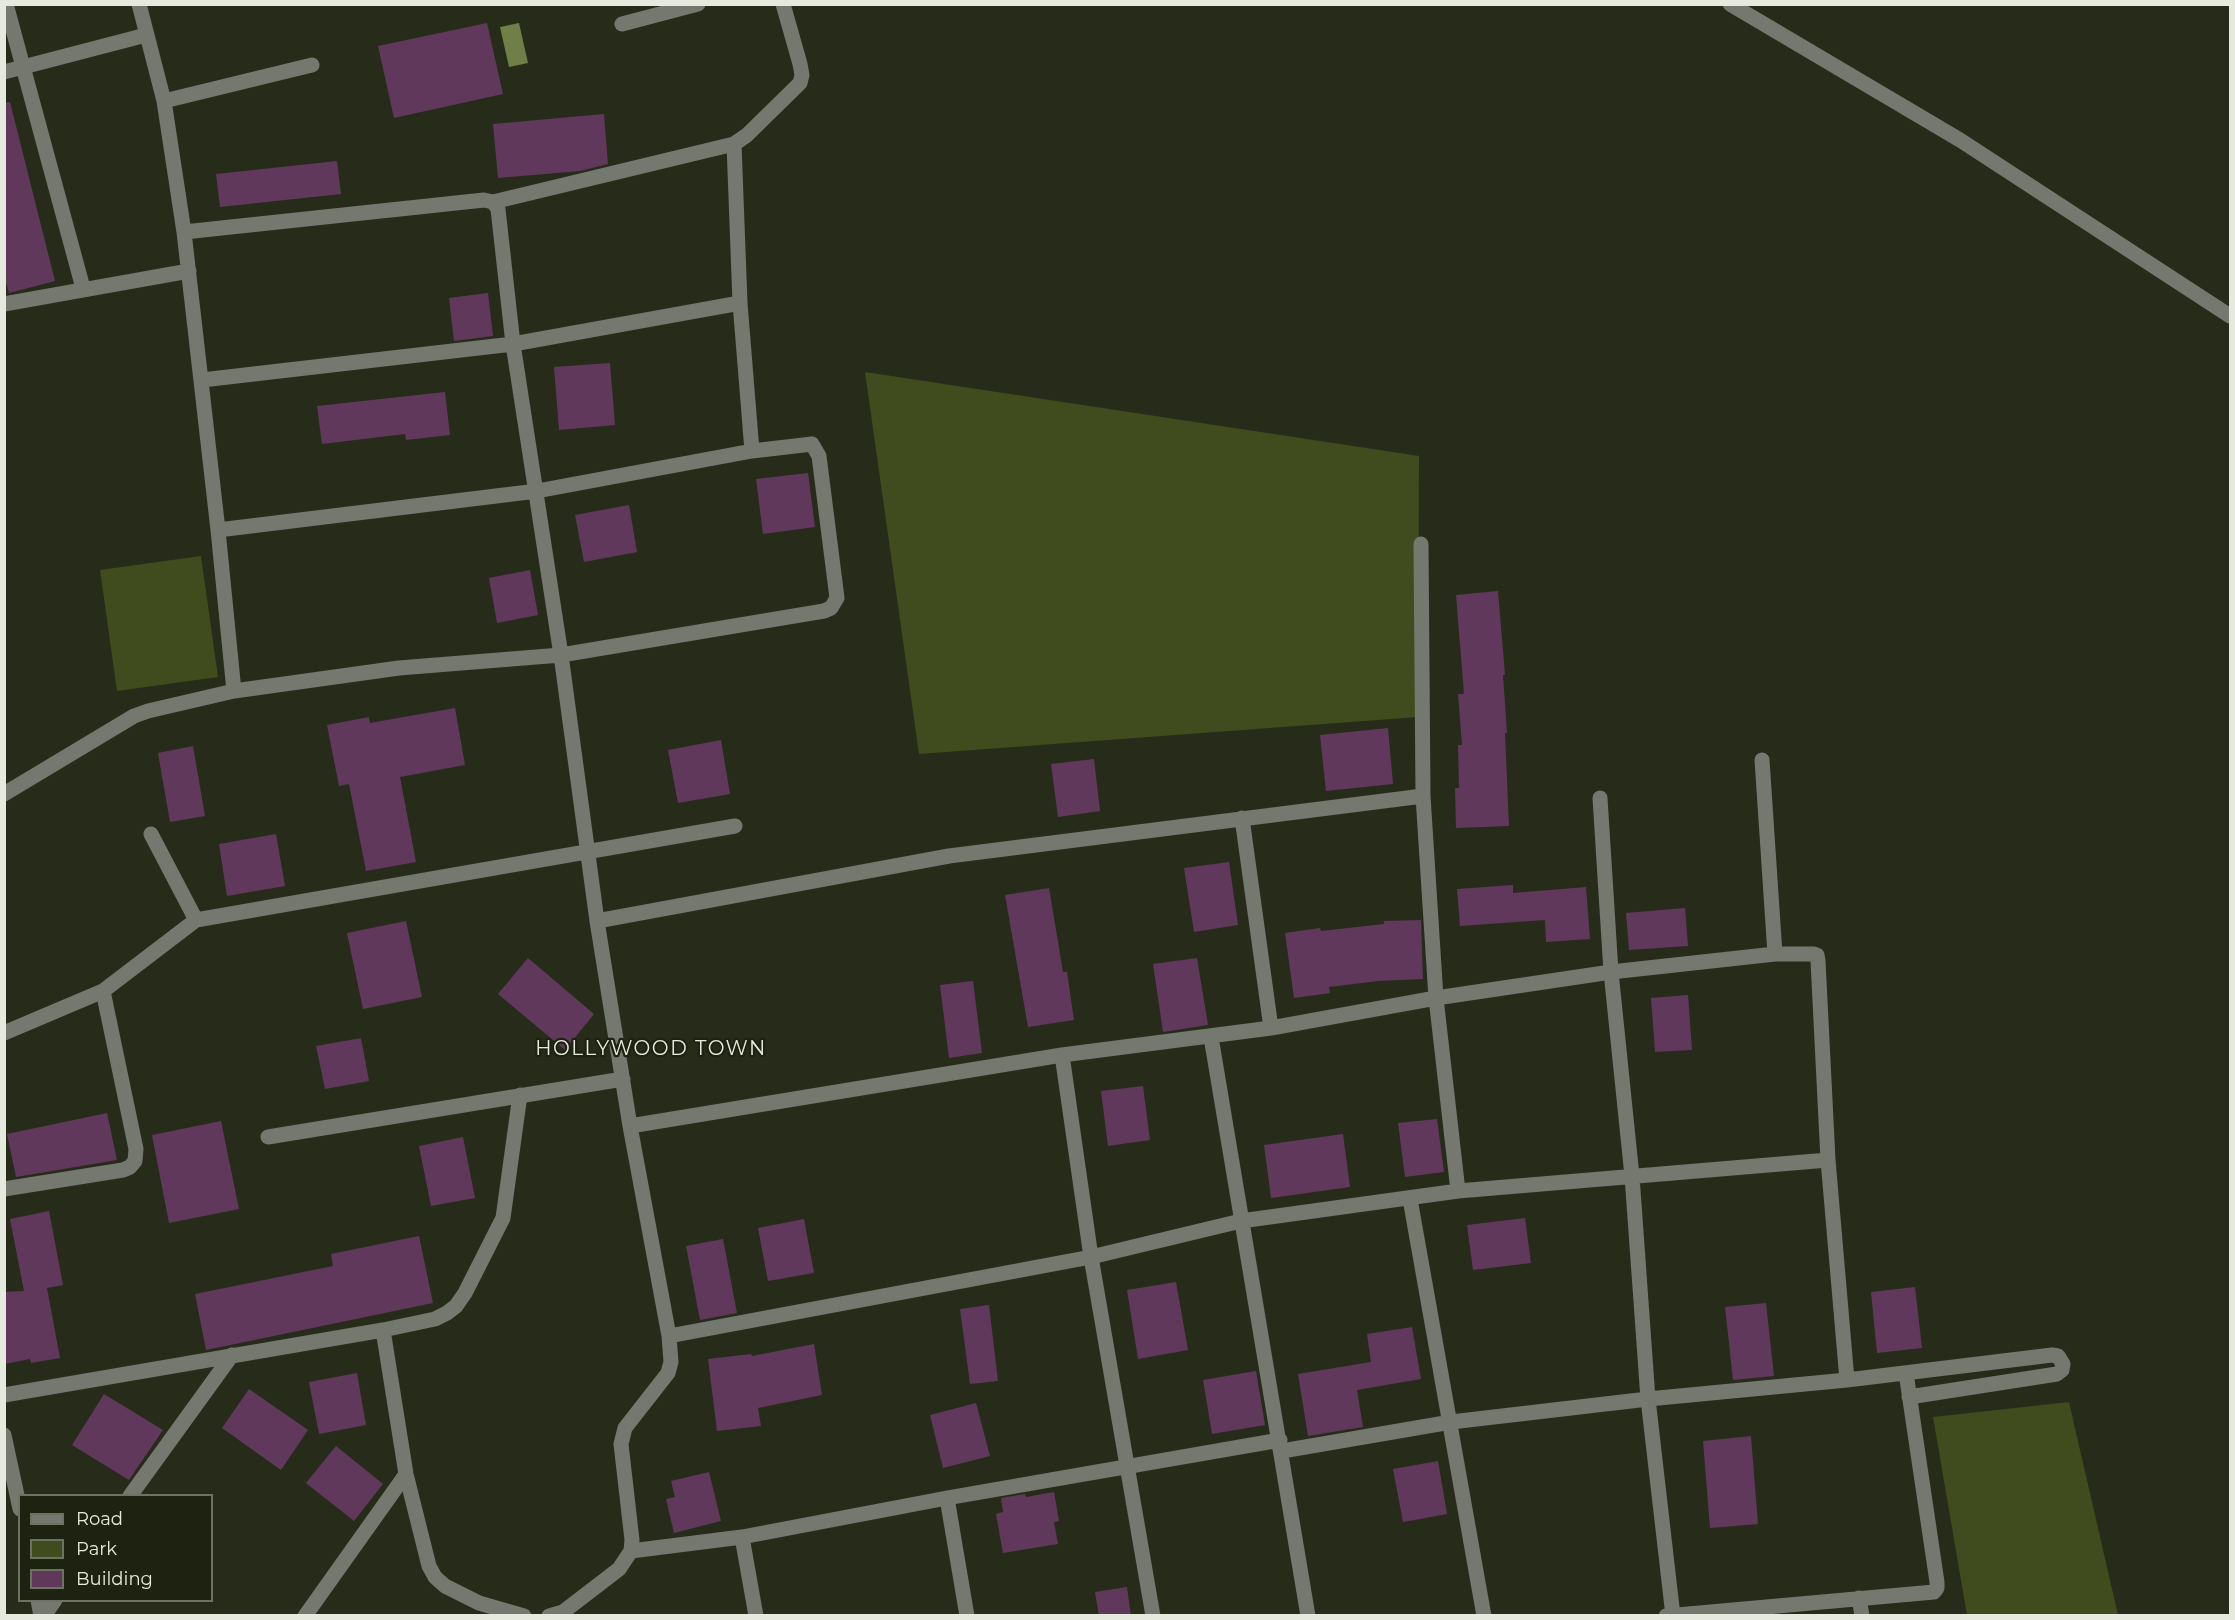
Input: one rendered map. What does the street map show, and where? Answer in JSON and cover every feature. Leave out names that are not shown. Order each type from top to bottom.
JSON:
[{"type":"street","points":[[6,4],[21,68],[83,288]]},
{"type":"street","points":[[139,4],[164,101],[184,232],[202,380],[234,691]]},
{"type":"street","points":[[622,24],[698,4]]},
{"type":"street","points":[[184,232],[484,200],[493,202],[734,144],[747,135],[800,83],[802,75],[800,64],[783,4]]},
{"type":"street","points":[[1730,4],[1960,140],[2230,316]]},
{"type":"street","points":[[4,72],[146,35]]},
{"type":"street","points":[[164,101],[312,65]]},
{"type":"street","points":[[734,144],[740,303],[752,452]]},
{"type":"street","points":[[493,202],[498,209],[513,344],[561,655],[597,921],[630,1126],[669,1336],[671,1362],[668,1373],[625,1428],[621,1444],[632,1540],[631,1551],[619,1569],[563,1612],[549,1616]]},
{"type":"street","points":[[4,304],[83,288],[189,271]]},
{"type":"street","points":[[202,380],[513,344],[740,303]]},
{"type":"street","points":[[4,794],[134,716],[234,691],[399,668],[561,655],[831,608],[836,604],[837,592],[819,456],[812,444],[752,452],[537,491],[218,530]]},
{"type":"street","points":[[1421,544],[1423,796],[1436,998],[1458,1191]]},
{"type":"street","points":[[1762,760],[1775,954]]},
{"type":"street","points":[[597,921],[949,855],[1423,796]]},
{"type":"street","points":[[1600,798],[1611,972],[1632,1176],[1648,1399],[1673,1615]]},
{"type":"street","points":[[1242,818],[1271,1028]]},
{"type":"street","points":[[4,1033],[103,992],[196,920],[735,826]]},
{"type":"street","points":[[151,834],[196,920]]},
{"type":"street","points":[[630,1126],[1062,1055],[1271,1028],[1436,998],[1611,972],[1775,954],[1814,954],[1818,958],[1828,1160],[1847,1380]]},
{"type":"street","points":[[4,1189],[123,1170],[135,1161],[136,1149],[103,992]]},
{"type":"street","points":[[1211,1037],[1308,1616]]},
{"type":"street","points":[[1062,1055],[1091,1257],[1153,1616]]},
{"type":"street","points":[[268,1137],[623,1079]]},
{"type":"street","points":[[4,1395],[232,1354],[383,1330],[435,1319],[456,1306],[465,1293],[503,1218],[520,1095]]},
{"type":"street","points":[[669,1336],[1091,1257],[1242,1221],[1458,1191],[1828,1160]]},
{"type":"street","points":[[1410,1199],[1484,1616]]},
{"type":"street","points":[[383,1330],[406,1474],[429,1566],[435,1577],[445,1586],[479,1603],[524,1616]]},
{"type":"street","points":[[131,1494],[232,1354]]},
{"type":"street","points":[[631,1551],[742,1537],[1127,1466],[1451,1422],[1648,1399],[1847,1380],[2052,1354],[2058,1356],[2063,1364],[2062,1371],[2057,1374],[1910,1397]]},
{"type":"street","points":[[1666,1616],[1934,1592],[1937,1588],[1906,1373]]},
{"type":"street","points":[[4,1436],[18,1500]]},
{"type":"street","points":[[304,1616],[406,1474]]},
{"type":"street","points":[[947,1498],[967,1616]]},
{"type":"street","points":[[742,1537],[756,1616]]},
{"type":"street","points":[[1859,1598],[1862,1616]]},
{"type":"street","points":[[43,1616],[54,1602]]},
{"type":"street","points":[[469,1616],[479,1603]]},
{"type":"green space","points":[[865,372],[1419,456],[1418,717],[919,754]]},
{"type":"green space","points":[[201,556],[218,677],[117,691],[100,570]]},
{"type":"green space","points":[[2069,1402],[2118,1615],[1967,1615],[1933,1417]]},
{"type":"shaded area","points":[[519,23],[528,63],[509,67],[500,27]]},
{"type":"building","points":[[487,23],[503,94],[394,118],[378,46]]},
{"type":"building","points":[[10,102],[55,281],[9,293],[4,276],[4,103]]},
{"type":"building","points":[[604,114],[608,164],[580,171],[498,178],[493,124]]},
{"type":"building","points":[[337,161],[341,194],[220,207],[216,174]]},
{"type":"building","points":[[488,293],[493,336],[454,341],[449,298]]},
{"type":"building","points":[[610,363],[615,425],[559,430],[554,367]]},
{"type":"building","points":[[445,392],[450,435],[406,440],[405,434],[322,444],[317,406]]},
{"type":"building","points":[[808,473],[815,527],[763,534],[756,479]]},
{"type":"building","points":[[629,505],[637,552],[584,562],[575,515]]},
{"type":"building","points":[[530,570],[538,615],[497,623],[489,578]]},
{"type":"building","points":[[1498,591],[1505,675],[1503,675],[1509,826],[1456,828],[1455,788],[1459,788],[1458,745],[1462,745],[1458,694],[1464,694],[1456,595]]},
{"type":"building","points":[[455,708],[465,765],[400,777],[416,862],[366,871],[349,784],[339,786],[327,725],[369,717],[370,723]]},
{"type":"building","points":[[1388,728],[1393,784],[1326,791],[1320,735]]},
{"type":"building","points":[[721,740],[730,794],[678,803],[668,750]]},
{"type":"building","points":[[193,746],[205,816],[170,822],[158,753]]},
{"type":"building","points":[[1094,759],[1100,811],[1058,817],[1051,764]]},
{"type":"building","points":[[276,834],[285,886],[227,896],[219,844]]},
{"type":"building","points":[[1229,862],[1238,925],[1194,932],[1184,868]]},
{"type":"building","points":[[1513,885],[1513,893],[1586,887],[1590,939],[1546,942],[1545,920],[1460,926],[1457,889]]},
{"type":"building","points":[[1049,888],[1063,972],[1067,972],[1074,1020],[1028,1027],[1005,895]]},
{"type":"building","points":[[1685,908],[1688,946],[1629,950],[1626,913]]},
{"type":"building","points":[[1421,920],[1423,979],[1378,981],[1329,987],[1330,993],[1294,998],[1285,933],[1320,928],[1321,931],[1384,924],[1384,921]]},
{"type":"building","points":[[406,921],[422,997],[363,1009],[347,933]]},
{"type":"building","points":[[528,958],[594,1014],[565,1050],[498,994]]},
{"type":"building","points":[[1197,958],[1208,1025],[1163,1032],[1153,964]]},
{"type":"building","points":[[973,981],[982,1053],[949,1058],[940,985]]},
{"type":"building","points":[[1688,995],[1692,1050],[1655,1052],[1651,998]]},
{"type":"building","points":[[361,1038],[369,1081],[325,1089],[316,1046]]},
{"type":"building","points":[[1143,1086],[1150,1140],[1108,1146],[1101,1091]]},
{"type":"building","points":[[107,1113],[117,1160],[16,1177],[7,1134]]},
{"type":"building","points":[[1437,1119],[1444,1172],[1405,1177],[1398,1123]]},
{"type":"building","points":[[221,1121],[239,1209],[169,1223],[152,1135]]},
{"type":"building","points":[[1343,1134],[1350,1187],[1271,1198],[1264,1145]]},
{"type":"building","points":[[463,1137],[475,1198],[431,1206],[419,1146]]},
{"type":"building","points":[[49,1211],[63,1285],[47,1288],[60,1358],[31,1363],[30,1359],[4,1364],[4,1292],[24,1291],[10,1219]]},
{"type":"building","points":[[1525,1218],[1531,1263],[1473,1270],[1467,1225]]},
{"type":"building","points":[[804,1219],[814,1273],[768,1281],[758,1228]]},
{"type":"building","points":[[419,1236],[433,1303],[206,1350],[195,1294],[333,1266],[331,1254]]},
{"type":"building","points":[[723,1239],[737,1313],[700,1320],[686,1246]]},
{"type":"building","points":[[1176,1282],[1188,1350],[1138,1359],[1127,1290]]},
{"type":"building","points":[[1915,1287],[1922,1348],[1877,1353],[1871,1292]]},
{"type":"building","points":[[1766,1303],[1774,1376],[1733,1380],[1725,1307]]},
{"type":"building","points":[[989,1305],[998,1381],[970,1384],[960,1309]]},
{"type":"building","points":[[1412,1327],[1421,1379],[1357,1390],[1363,1427],[1308,1436],[1298,1374],[1371,1362],[1367,1334]]},
{"type":"building","points":[[814,1344],[822,1395],[758,1408],[761,1426],[717,1431],[708,1359],[751,1354],[752,1356]]},
{"type":"building","points":[[1256,1371],[1265,1425],[1212,1434],[1203,1380]]},
{"type":"building","points":[[357,1373],[366,1425],[319,1434],[309,1382]]},
{"type":"building","points":[[249,1389],[308,1430],[281,1470],[222,1428]]},
{"type":"building","points":[[104,1394],[163,1430],[129,1480],[72,1445]]},
{"type":"building","points":[[976,1403],[990,1456],[943,1468],[930,1415]]},
{"type":"building","points":[[1751,1436],[1758,1524],[1710,1528],[1703,1441]]},
{"type":"building","points":[[336,1446],[383,1484],[354,1521],[306,1483]]},
{"type":"building","points":[[1438,1461],[1447,1514],[1403,1522],[1393,1469]]},
{"type":"building","points":[[709,1472],[721,1521],[674,1533],[666,1499],[675,1497],[671,1481]]},
{"type":"building","points":[[1054,1492],[1059,1521],[1054,1522],[1058,1544],[1003,1553],[996,1514],[1003,1512],[1001,1498],[1025,1494],[1026,1497]]},
{"type":"building","points":[[1127,1587],[1131,1616],[1099,1616],[1095,1592]]},
{"type":"district","name":"HOLLYWOOD TOWN","points":[[651,1049]]}]
